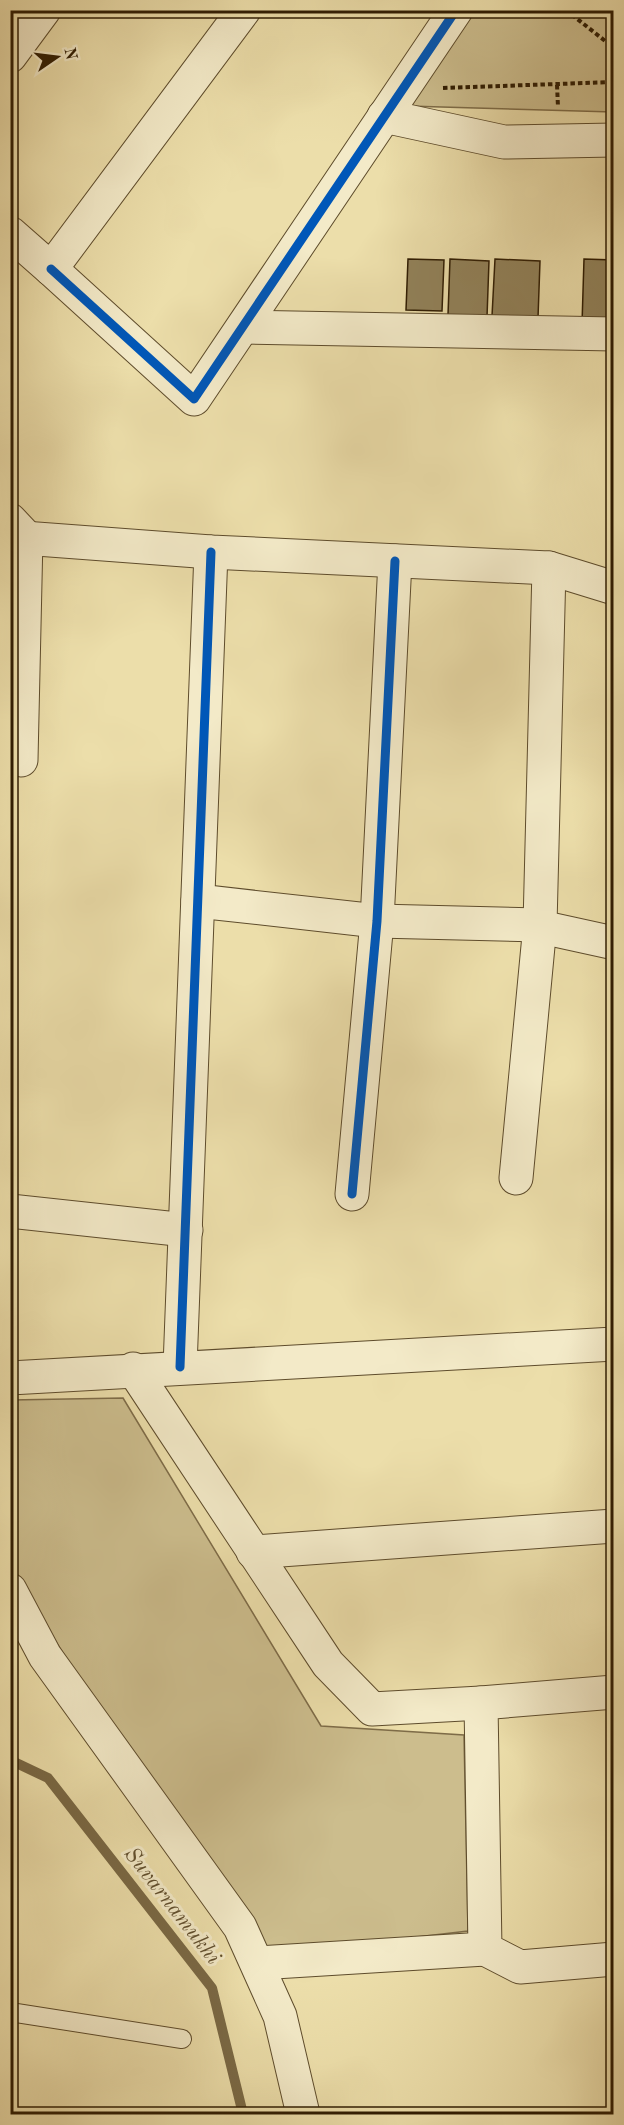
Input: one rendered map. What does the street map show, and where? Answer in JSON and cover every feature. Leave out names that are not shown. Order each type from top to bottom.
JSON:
[{"type":"street","points":[[10,56],[44,10]]},
{"type":"street","points":[[51,269],[244,10]]},
{"type":"street","points":[[10,233],[194,399],[456,10]]},
{"type":"street","points":[[384,116],[504,142],[614,140]]},
{"type":"street","points":[[243,327],[614,334]]},
{"type":"street","points":[[21,760],[16,531],[211,552],[549,568],[614,588]]},
{"type":"street","points":[[180,1367],[211,552]]},
{"type":"street","points":[[352,1194],[377,921],[395,561]]},
{"type":"street","points":[[516,1178],[540,925],[549,568]]},
{"type":"street","points":[[198,901],[377,921],[540,925],[614,943]]},
{"type":"street","points":[[10,1211],[186,1230]]},
{"type":"street","points":[[10,1378],[614,1344]]},
{"type":"street","points":[[133,1370],[328,1664],[372,1709],[614,1692]]},
{"type":"street","points":[[253,1552],[614,1526]]},
{"type":"street","points":[[10,1590],[45,1656],[240,1927],[280,2016],[303,2115]]},
{"type":"street","points":[[481,1703],[485,1949]]},
{"type":"street","points":[[258,1963],[485,1949],[520,1967],[614,1959]]},
{"type":"lane","points":[[10,2012],[182,2039]]},
{"type":"path","points":[[566,10],[614,48]]},
{"type":"path","points":[[435,88],[614,82]]},
{"type":"shaded area","points":[[473,11],[613,11],[613,112],[408,106]]},
{"type":"shaded area","points":[[123,1398],[321,1726],[464,1735],[468,1931],[271,1954],[118,1741],[11,1570],[11,1400]]},
{"type":"building","points":[[408,259],[444,260],[442,311],[406,310]]},
{"type":"building","points":[[450,259],[489,261],[487,317],[448,315]]},
{"type":"building","points":[[495,259],[540,261],[538,318],[492,316]]},
{"type":"building","points":[[584,259],[614,260],[614,325],[582,324]]},
{"type":"waterway","name":"Suvarnamukhi","points":[[10,1760],[48,1778],[212,1988],[243,2114]]},
{"type":"cycle path","points":[[51,269],[194,399],[456,10]]},
{"type":"cycle path","points":[[180,1367],[211,552]]},
{"type":"cycle path","points":[[352,1194],[377,921],[395,561]]}]
